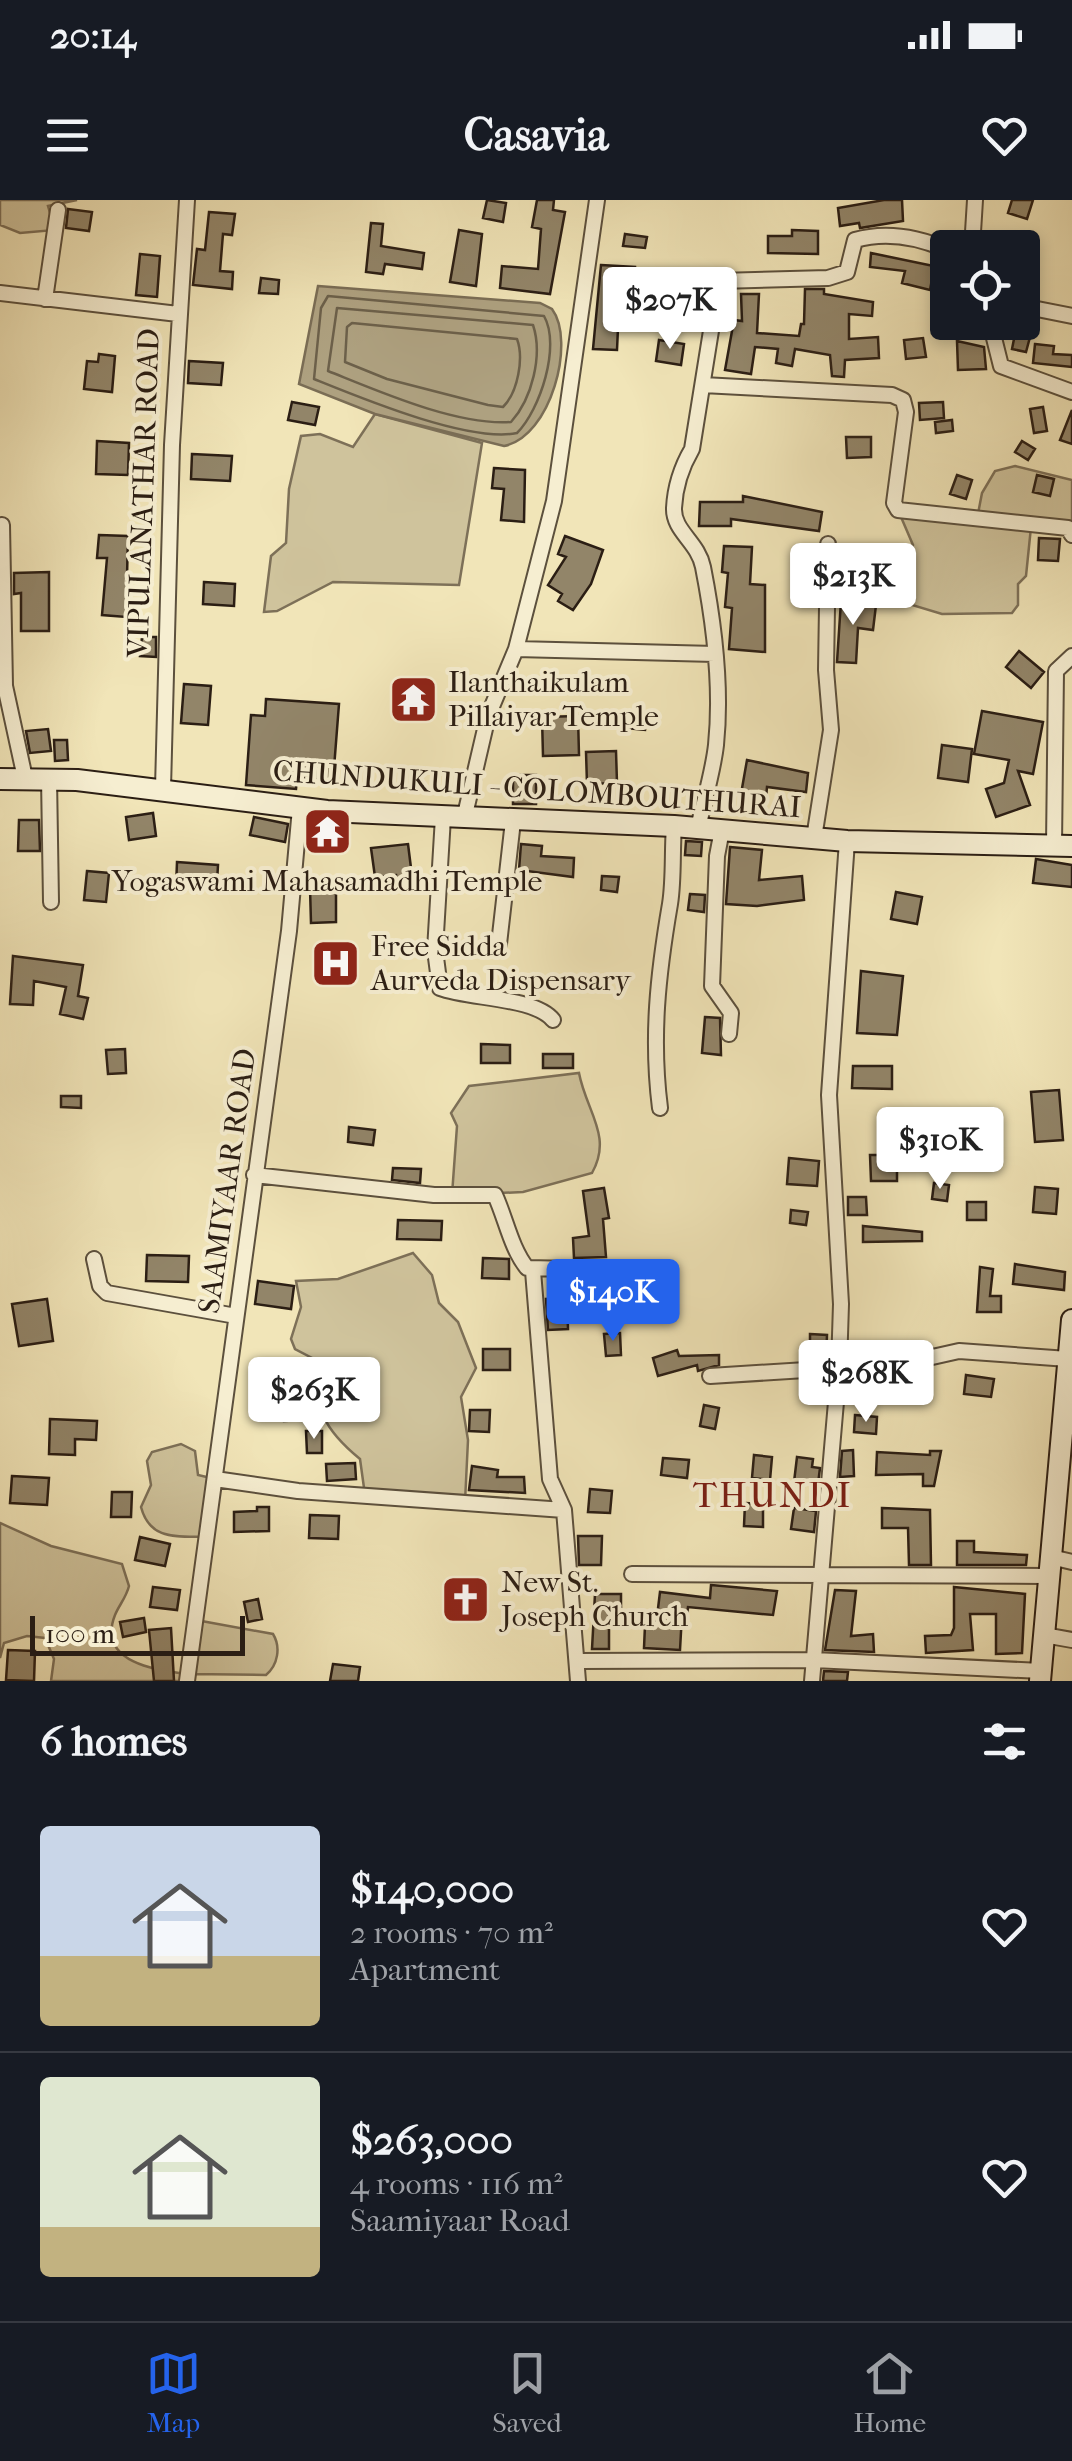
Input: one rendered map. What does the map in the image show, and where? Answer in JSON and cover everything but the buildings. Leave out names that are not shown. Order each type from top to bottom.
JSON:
[{"type":"main road","name":"CHUNDUKULI - COLOMBOUTHURAI","points":[[0,779],[49,778],[163,788],[300,808],[454,818],[674,826],[847,841],[1063,846]]},
{"type":"main road","points":[[1041,1676],[1066,1476],[1072,1320]]},
{"type":"street","name":"VIPULANATHAR ROAD","points":[[163,788],[178,314],[186,200]]},
{"type":"street","points":[[553,1020],[546,1010],[496,999],[466,998],[440,988],[436,926],[454,818],[488,716],[516,649],[557,482],[576,322],[597,200]]},
{"type":"street","points":[[973,230],[975,200]]},
{"type":"street","points":[[45,299],[58,210]]},
{"type":"street","points":[[698,828],[716,744],[715,654],[702,560],[695,542],[680,530],[673,510],[683,464],[692,449],[718,281],[828,278],[847,272],[855,240],[870,236],[912,238],[930,244]]},
{"type":"street","points":[[0,293],[178,314]]},
{"type":"street","points":[[1040,310],[1072,316]]},
{"type":"street","points":[[995,340],[1002,366],[1072,392]]},
{"type":"street","points":[[703,384],[892,395],[903,400],[906,412],[894,503],[898,510],[1068,528],[1072,536]]},
{"type":"street","points":[[2,525],[5,686],[24,778]]},
{"type":"street","points":[[814,838],[831,730],[826,670],[828,544]]},
{"type":"street","points":[[516,649],[715,654]]},
{"type":"street","points":[[1063,846],[1056,671],[1072,656]]},
{"type":"street","points":[[49,778],[51,902]]},
{"type":"street","name":"SAAMIYAAR ROAD","points":[[187,1681],[293,898],[300,808]]},
{"type":"street","points":[[499,944],[513,820]]},
{"type":"street","points":[[660,1108],[653,1032],[661,940],[670,902],[674,826]]},
{"type":"street","points":[[722,830],[716,856],[712,986],[731,1014],[729,1034]]},
{"type":"street","points":[[812,1681],[839,1367],[841,1304],[830,1095],[847,841]]},
{"type":"street","points":[[254,1175],[434,1195],[495,1194],[513,1235],[516,1254],[533,1272],[550,1479],[564,1510],[578,1681]]},
{"type":"street","points":[[94,1259],[100,1286],[107,1293],[236,1316]]},
{"type":"street","points":[[533,1272],[564,1267],[622,1270]]},
{"type":"street","points":[[710,1376],[901,1364],[959,1351],[1068,1358]]},
{"type":"street","points":[[215,1479],[298,1491],[564,1510]]},
{"type":"street","points":[[632,1574],[822,1576],[1056,1565]]},
{"type":"street","points":[[1044,1636],[1072,1640]]},
{"type":"street","points":[[578,1661],[814,1660],[1041,1676]]},
{"type":"shaded area","points":[[0,200],[77,200],[48,206],[55,230],[20,233],[0,225]]},
{"type":"shaded area","points":[[375,414],[482,443],[459,585],[333,582],[277,611],[264,612],[271,556],[286,543],[289,489],[301,436],[320,434],[353,447]]},
{"type":"shaded area","points":[[1015,466],[1072,480],[1072,525],[1031,527],[1026,576],[1018,584],[1018,605],[1012,613],[942,614],[902,602],[913,545],[898,510],[977,519],[982,493],[995,471]]},
{"type":"shaded area","points":[[579,1073],[599,1135],[598,1160],[592,1173],[523,1192],[452,1195],[457,1126],[451,1113],[469,1086]]},
{"type":"shaded area","points":[[413,1253],[432,1275],[439,1303],[458,1322],[476,1368],[461,1397],[468,1440],[465,1502],[365,1495],[360,1459],[336,1436],[323,1416],[314,1359],[295,1349],[291,1339],[301,1307],[296,1281],[338,1279]]},
{"type":"shaded area","points":[[181,1444],[195,1451],[198,1475],[215,1479],[207,1537],[158,1531],[145,1518],[141,1507],[151,1485],[147,1461],[152,1452]]},
{"type":"shaded area","points":[[0,1523],[51,1546],[122,1564],[129,1586],[111,1631],[114,1644],[134,1661],[188,1674],[196,1620],[273,1634],[276,1661],[266,1675],[189,1674],[187,1681],[51,1681],[54,1659],[45,1638],[27,1636],[4,1643],[0,1658]]},
{"type":"water","points":[[318,286],[540,303],[552,309],[559,324],[560,364],[546,407],[521,439],[504,446],[375,414],[299,384]]},
{"type":"place","name":"Ilanthaikulam Pillaiyar Temple","points":[[413,699]]},
{"type":"place","name":"Yogaswami Mahasamadhi Temple","points":[[327,832]]},
{"type":"place","name":"Free Sidda Aurveda Dispensary","points":[[336,963]]},
{"type":"place","name":"New St. Joseph Church","points":[[466,1599]]},
{"type":"district","name":"THUNDI","points":[[773,1495]]}]
